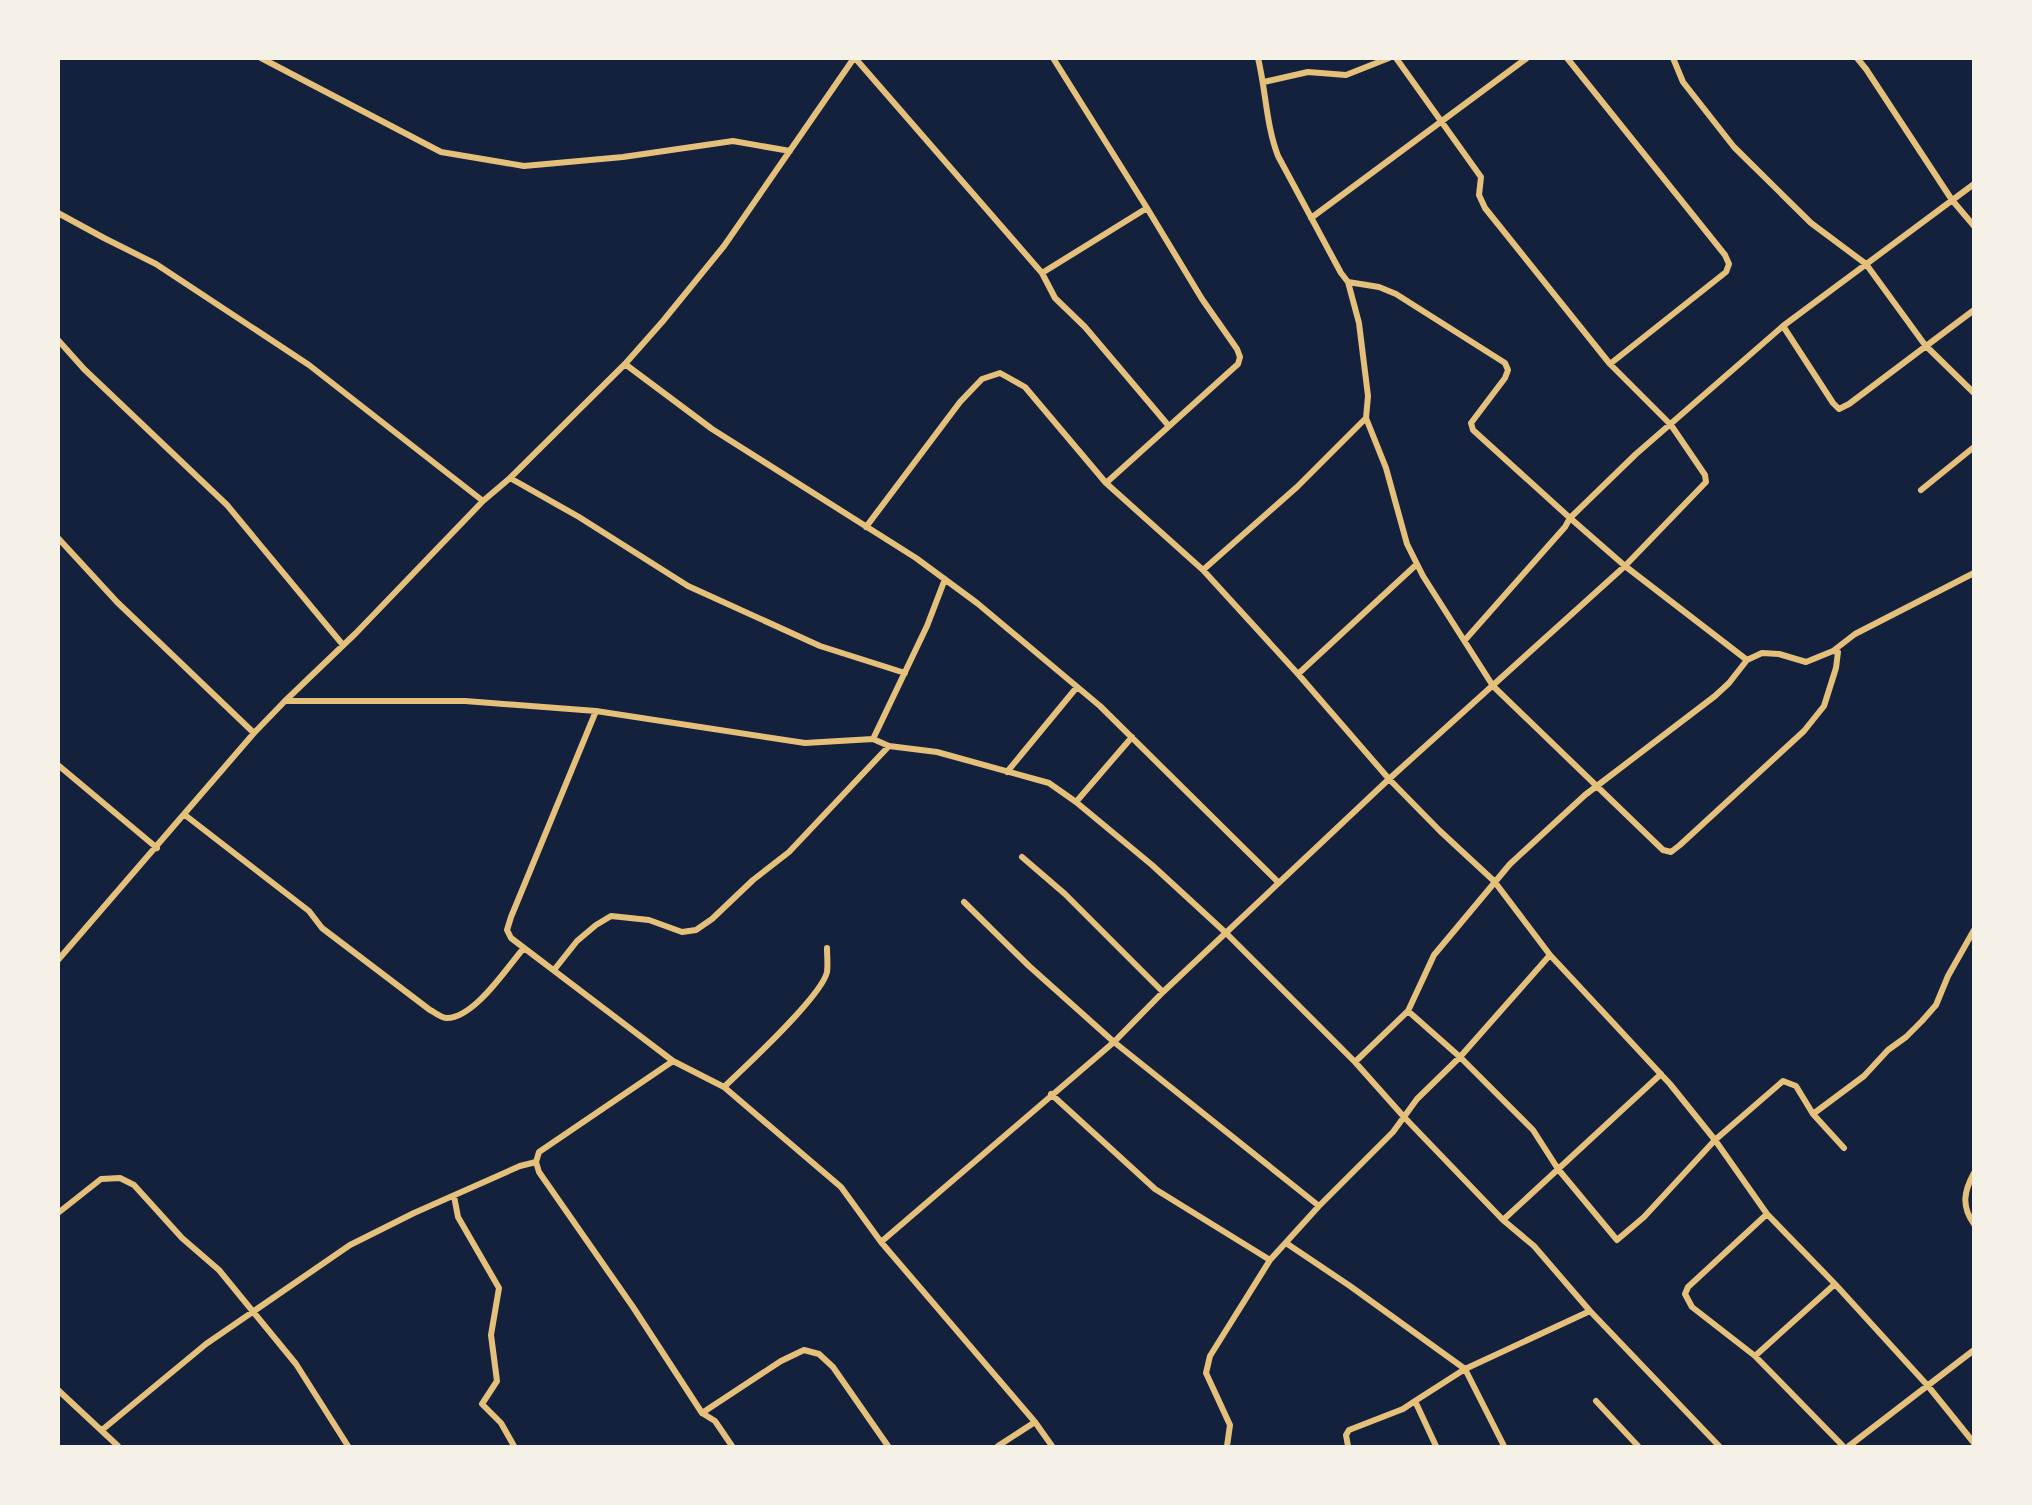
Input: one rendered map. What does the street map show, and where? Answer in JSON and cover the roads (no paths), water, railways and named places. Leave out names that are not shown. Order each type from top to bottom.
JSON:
[{"type":"street","points":[[261,58],[441,152],[524,166],[623,158],[733,141],[790,151]]},
{"type":"street","points":[[58,960],[61,951],[157,848],[254,733],[483,501],[510,478],[625,364],[724,246],[854,58],[1042,273],[1055,298],[1085,327],[1168,425]]},
{"type":"street","points":[[1053,58],[1148,208],[1202,299],[1238,349],[1240,357],[1238,364],[1224,378],[1168,425],[1106,483]]},
{"type":"street","points":[[1258,58],[1264,82],[1271,139],[1311,218],[1348,282],[1359,323],[1368,396],[1366,418],[1386,468],[1404,534],[1417,564],[1493,686],[1663,849],[1671,852],[1787,747],[1818,714],[1824,706],[1836,668],[1838,652],[1833,651]]},
{"type":"street","points":[[1264,82],[1308,72],[1346,75],[1389,58]]},
{"type":"street","points":[[881,1242],[1114,1042],[1163,992],[1389,779],[1625,566],[1706,482],[1705,475],[1671,425],[1610,364],[1485,207],[1479,195],[1481,177],[1396,58]]},
{"type":"street","points":[[1311,218],[1527,58]]},
{"type":"street","points":[[1567,58],[1725,255],[1729,264],[1726,272],[1610,364]]},
{"type":"street","points":[[1673,58],[1683,82],[1734,147],[1811,223],[1866,264],[1926,345],[1974,393]]},
{"type":"street","points":[[1857,58],[1952,200],[1974,226]]},
{"type":"street","points":[[1465,640],[1531,567],[1570,518],[1613,475],[1783,326],[1974,184]]},
{"type":"street","points":[[1042,273],[1148,208]]},
{"type":"street","points":[[58,213],[156,264],[309,365],[483,501]]},
{"type":"street","points":[[1348,282],[1379,287],[1396,294],[1504,363],[1508,370],[1505,378],[1471,423],[1473,430],[1625,566],[1747,660]]},
{"type":"street","points":[[1783,326],[1839,409],[1974,310]]},
{"type":"street","points":[[58,340],[84,369],[227,505],[343,645]]},
{"type":"street","points":[[625,364],[712,429],[916,558],[977,603],[1077,687],[1132,737],[1279,883]]},
{"type":"street","points":[[866,527],[960,402],[982,379],[1000,373],[1025,387],[1106,483],[1203,570],[1299,674],[1389,779],[1494,881],[1550,955],[1661,1074],[1715,1140],[1767,1214],[1835,1284],[1928,1386],[1974,1443]]},
{"type":"street","points":[[1203,570],[1297,487],[1366,418]]},
{"type":"street","points":[[1921,490],[1974,447]]},
{"type":"street","points":[[510,478],[688,586],[820,646],[905,673]]},
{"type":"street","points":[[58,538],[117,602],[254,733]]},
{"type":"street","points":[[1299,674],[1417,564]]},
{"type":"street","points":[[1355,1062],[1408,1011],[1434,955],[1510,864],[1596,786],[1715,696],[1729,683],[1747,660],[1762,653],[1779,654],[1806,662],[1833,651],[1873,624],[1974,573]]},
{"type":"street","points":[[873,739],[927,626],[945,579]]},
{"type":"street","points":[[1007,772],[1077,687]]},
{"type":"street","points":[[285,701],[465,701],[596,711],[805,743],[873,739],[889,746],[937,752],[1049,783],[1076,802],[1152,865],[1226,933],[1355,1062],[1404,1117],[1503,1220],[1534,1246],[1590,1311],[1719,1446]]},
{"type":"street","points":[[596,711],[511,917],[507,930],[511,938],[673,1061],[724,1087],[841,1187],[881,1242],[1035,1422],[1052,1446]]},
{"type":"street","points":[[1076,802],[1132,737]]},
{"type":"street","points":[[554,970],[577,941],[611,916],[649,920],[682,932],[696,930],[712,919],[753,880],[789,852],[889,746]]},
{"type":"street","points":[[58,765],[157,848]]},
{"type":"street","points":[[185,814],[309,911],[322,928],[430,1010],[444,1018],[460,1017],[477,1003],[523,949]]},
{"type":"street","points":[[1022,857],[1065,894],[1163,992]]},
{"type":"street","points":[[964,902],[1029,966],[1114,1042],[1319,1206]]},
{"type":"street","points":[[1814,1114],[1864,1076],[1936,1005],[1948,976],[1974,930]]},
{"type":"street","points":[[724,1087],[820,988],[827,972],[827,948]]},
{"type":"street","points":[[1227,1446],[1230,1425],[1206,1373],[1210,1356],[1270,1260],[1319,1206],[1393,1132],[1417,1099],[1460,1057],[1550,955]]},
{"type":"street","points":[[1408,1011],[1460,1057],[1533,1130],[1558,1169],[1617,1240],[1644,1217],[1715,1140],[1783,1081],[1796,1086],[1814,1114],[1844,1149]]},
{"type":"street","points":[[673,1061],[539,1152],[536,1161],[539,1172],[633,1307],[702,1413],[714,1421],[732,1446]]},
{"type":"street","points":[[1503,1220],[1661,1074]]},
{"type":"street","points":[[1052,1094],[1155,1189],[1270,1260]]},
{"type":"street","points":[[102,1430],[206,1344],[350,1245],[520,1166],[536,1161]]},
{"type":"street","points":[[1974,1173],[1967,1185],[1964,1201],[1966,1214],[1974,1224]]},
{"type":"street","points":[[58,1213],[101,1179],[120,1178],[134,1185],[182,1238],[219,1270],[251,1312],[296,1364],[348,1446]]},
{"type":"street","points":[[454,1196],[458,1217],[499,1288],[491,1335],[497,1381],[482,1404],[501,1423],[514,1446]]},
{"type":"street","points":[[1767,1214],[1688,1287],[1685,1294],[1692,1307],[1755,1356],[1843,1446]]},
{"type":"street","points":[[1286,1243],[1465,1369],[1504,1446]]},
{"type":"street","points":[[1755,1356],[1835,1284]]},
{"type":"street","points":[[1348,1446],[1346,1435],[1349,1430],[1403,1409],[1465,1369],[1590,1311]]},
{"type":"street","points":[[702,1413],[781,1360],[804,1350],[819,1354],[833,1367],[888,1446]]},
{"type":"street","points":[[1849,1446],[1974,1350]]},
{"type":"street","points":[[58,1390],[118,1446]]},
{"type":"street","points":[[1415,1401],[1436,1446]]},
{"type":"street","points":[[1596,1401],[1638,1446]]},
{"type":"street","points":[[998,1446],[1035,1422]]}]
